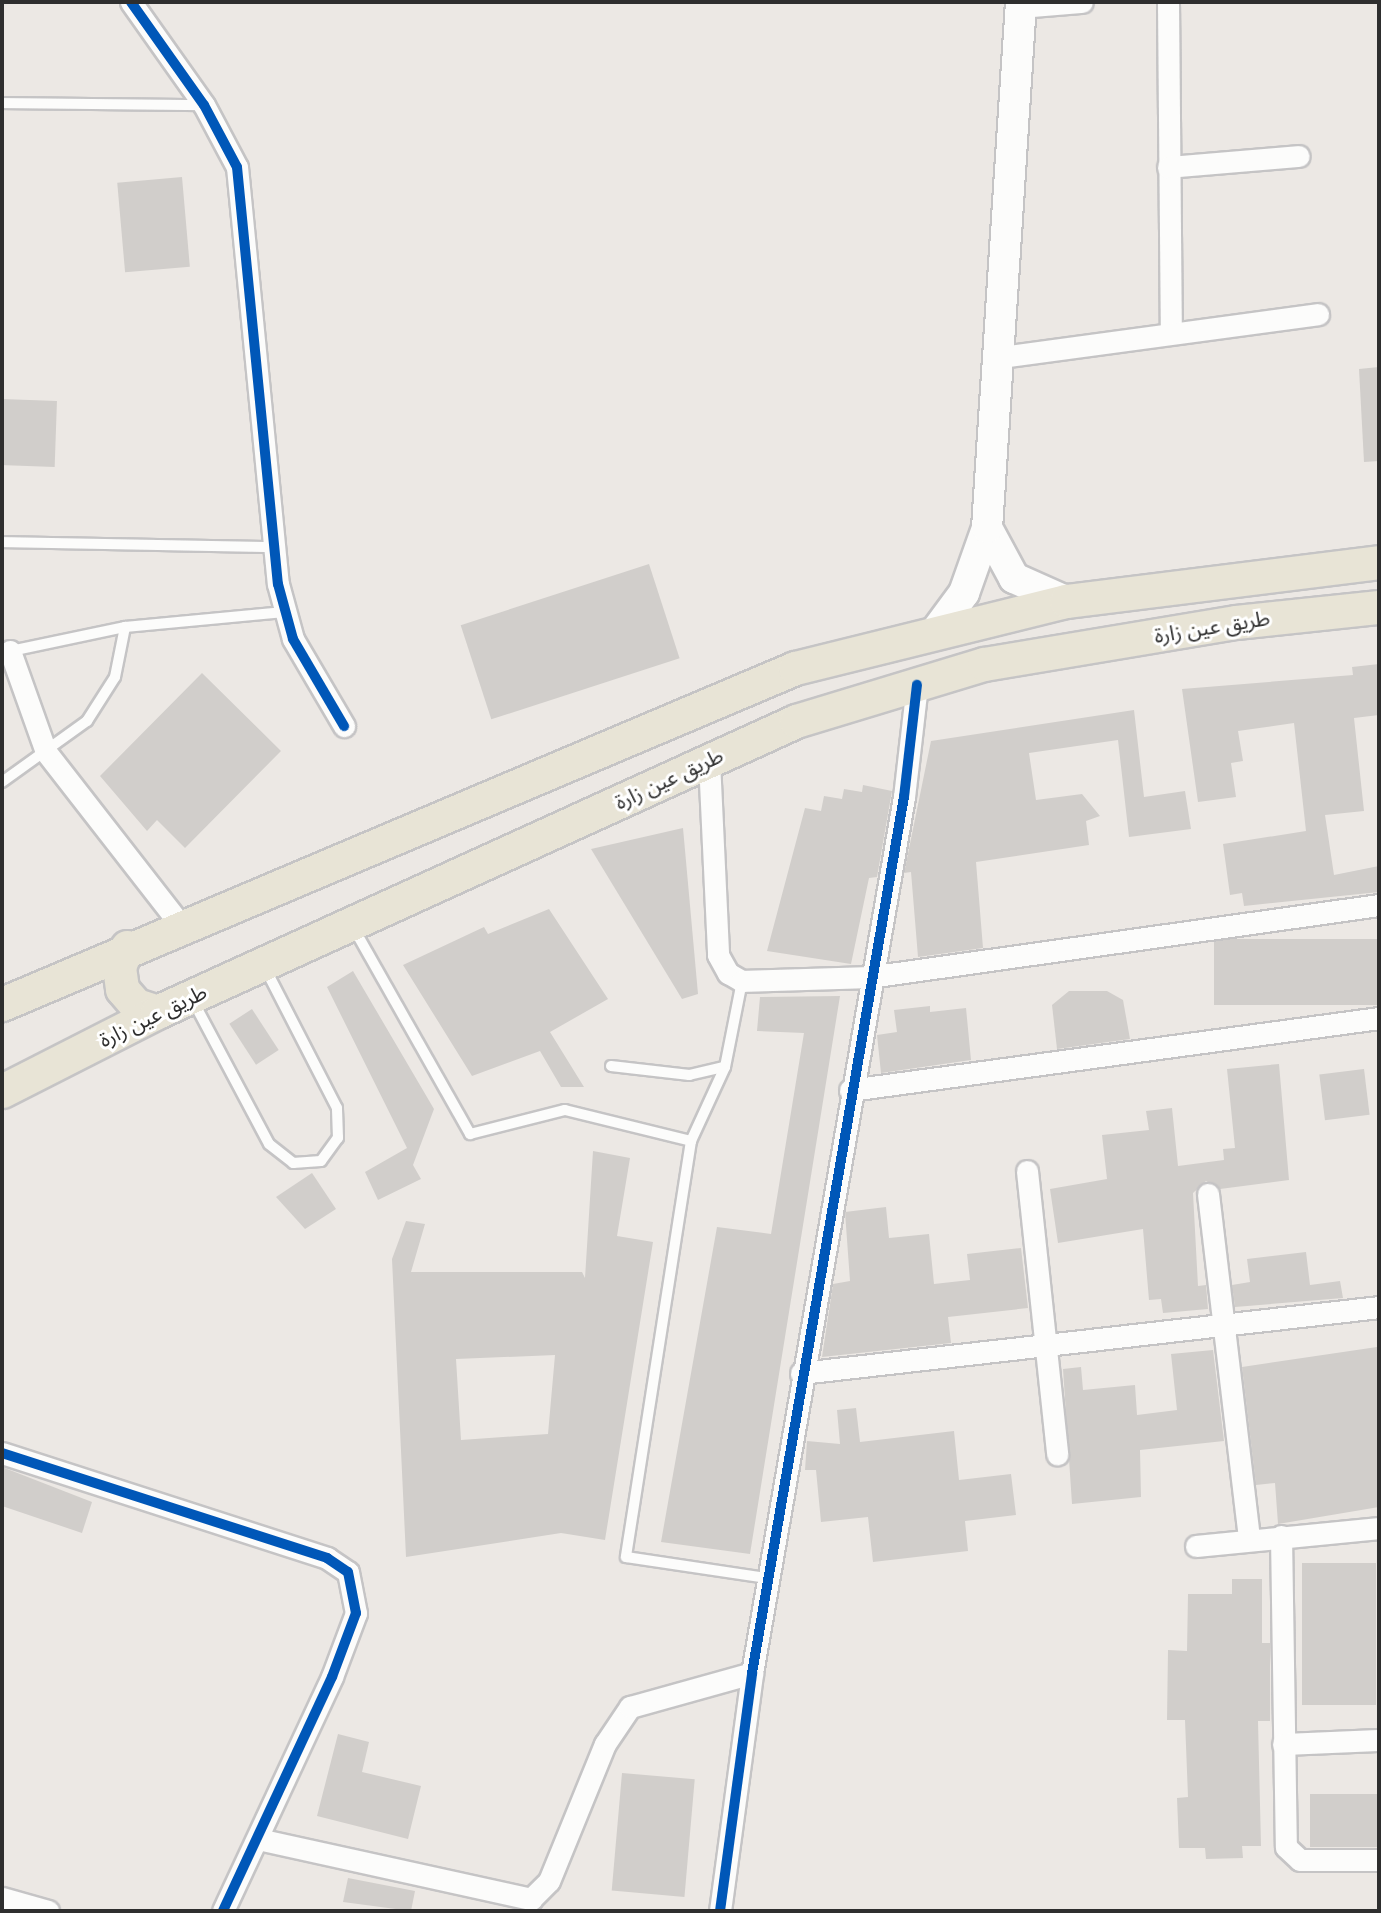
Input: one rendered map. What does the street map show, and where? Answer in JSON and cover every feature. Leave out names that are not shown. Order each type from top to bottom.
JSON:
[{"type":"main road","points":[[936,631],[964,593],[987,528],[994,358],[1021,5]]},
{"type":"main road","points":[[987,528],[1014,578],[1066,601]]},
{"type":"main road","points":[[2,1004],[180,924],[481,806],[795,668],[1066,601],[1379,562]]},
{"type":"main road","name":"طريق عين زارة","points":[[2,1091],[158,1012],[796,721],[917,685],[1045,654],[1236,622],[1379,607]]},
{"type":"main road","points":[[127,947],[119,967],[122,989],[136,1005],[158,1012]]},
{"type":"street","points":[[131,2],[204,104],[228,146],[241,190],[273,547],[284,612],[344,726]]},
{"type":"street","points":[[1021,5],[1082,2]]},
{"type":"street","points":[[1168,2],[1171,332]]},
{"type":"street","points":[[1168,167],[1299,156]]},
{"type":"street","points":[[994,358],[1318,314]]},
{"type":"street","points":[[6,652],[46,751],[180,924]]},
{"type":"street","points":[[720,1911],[752,1673],[869,977],[904,797],[917,685]]},
{"type":"street","points":[[709,761],[718,955],[728,973],[742,981],[869,977],[1379,905]]},
{"type":"street","points":[[850,1090],[1379,1018]]},
{"type":"street","points":[[1027,1171],[1057,1454]]},
{"type":"street","points":[[1208,1194],[1249,1540]]},
{"type":"street","points":[[801,1373],[1045,1341],[1379,1307]]},
{"type":"street","points":[[2,1453],[327,1558],[348,1572],[355,1613],[258,1839],[223,1911]]},
{"type":"street","points":[[1196,1546],[1379,1528]]},
{"type":"street","points":[[1281,1536],[1283,1744],[1291,1856],[1379,1860]]},
{"type":"street","points":[[258,1839],[531,1899],[549,1881],[623,1714],[650,1697],[752,1673]]},
{"type":"street","points":[[1283,1744],[1379,1740]]},
{"type":"street","points":[[2,1898],[48,1911]]},
{"type":"lane","points":[[2,103],[204,104]]},
{"type":"lane","points":[[2,542],[273,547]]},
{"type":"lane","points":[[6,652],[125,627],[284,612]]},
{"type":"lane","points":[[2,782],[46,751],[103,700],[125,627]]},
{"type":"lane","points":[[351,924],[470,1134],[565,1110],[691,1141]]},
{"type":"lane","points":[[191,997],[270,1144],[293,1163],[321,1161],[338,1138],[337,1108],[263,965]]},
{"type":"lane","points":[[742,981],[725,1067],[691,1141],[626,1557],[768,1578]]},
{"type":"lane","points":[[611,1066],[689,1075],[725,1067]]},
{"type":"building","points":[[182,177],[190,267],[125,272],[117,183]]},
{"type":"building","points":[[1379,367],[1379,461],[1364,462],[1359,369]]},
{"type":"building","points":[[2,399],[57,401],[55,467],[2,465]]},
{"type":"building","points":[[649,564],[680,658],[491,719],[461,625]]},
{"type":"building","points":[[1379,664],[1379,715],[1354,718],[1364,811],[1325,815],[1334,875],[1379,866],[1379,892],[1244,906],[1242,893],[1230,895],[1223,844],[1306,831],[1294,723],[1238,731],[1243,761],[1231,763],[1236,797],[1198,802],[1182,689],[1353,675],[1352,667]]},
{"type":"building","points":[[202,673],[281,751],[185,848],[157,820],[147,831],[100,776]]},
{"type":"building","points":[[1134,710],[1144,797],[1185,791],[1191,829],[1129,837],[1118,740],[1029,753],[1036,800],[1082,794],[1100,816],[1086,821],[1089,845],[976,862],[983,948],[918,957],[911,872],[904,873],[931,741]]},
{"type":"building","points":[[863,785],[892,791],[877,877],[869,878],[851,964],[767,951],[805,808],[821,811],[824,796],[842,799],[844,789],[862,792]]},
{"type":"building","points":[[683,828],[698,994],[682,999],[591,849]]},
{"type":"building","points":[[549,909],[608,999],[550,1032],[584,1087],[561,1087],[540,1051],[472,1076],[403,965],[484,927],[488,934]]},
{"type":"building","points":[[1214,939],[1379,939],[1379,1005],[1214,1005]]},
{"type":"building","points":[[353,971],[434,1109],[413,1165],[421,1179],[378,1200],[365,1172],[407,1148],[327,987]]},
{"type":"building","points":[[1069,991],[1107,991],[1123,1000],[1130,1039],[1057,1049],[1052,1005]]},
{"type":"building","points":[[840,996],[750,1554],[661,1542],[717,1227],[771,1234],[804,1033],[757,1031],[760,997]]},
{"type":"building","points":[[930,1006],[930,1012],[966,1008],[971,1060],[881,1073],[877,1035],[897,1032],[894,1010]]},
{"type":"building","points":[[252,1009],[279,1050],[256,1065],[229,1024]]},
{"type":"building","points":[[1279,1064],[1289,1180],[1220,1189],[1206,1181],[1193,1193],[1198,1286],[1206,1285],[1208,1309],[1163,1313],[1161,1299],[1149,1300],[1143,1229],[1058,1243],[1050,1189],[1107,1179],[1102,1135],[1149,1130],[1146,1111],[1172,1108],[1178,1166],[1224,1160],[1223,1149],[1235,1148],[1227,1069]]},
{"type":"building","points":[[1364,1069],[1370,1115],[1325,1120],[1319,1074]]},
{"type":"building","points":[[593,1151],[630,1158],[617,1236],[653,1242],[605,1540],[561,1533],[406,1557],[392,1259],[406,1221],[425,1224],[411,1272],[582,1272],[585,1278]],"holes":[[[555,1355],[548,1434],[461,1440],[456,1359]]]},
{"type":"building","points":[[312,1173],[336,1209],[305,1229],[276,1197]]},
{"type":"building","points":[[886,1207],[889,1238],[929,1234],[934,1284],[970,1280],[967,1254],[1021,1248],[1028,1308],[948,1317],[951,1343],[822,1357],[833,1284],[850,1281],[845,1212]]},
{"type":"building","points":[[1306,1252],[1310,1285],[1340,1281],[1343,1298],[1235,1307],[1232,1285],[1250,1282],[1247,1259]]},
{"type":"building","points":[[1377,1347],[1379,1507],[1278,1524],[1275,1483],[1256,1485],[1242,1367]]},
{"type":"building","points":[[1213,1350],[1224,1441],[1140,1450],[1141,1497],[1072,1504],[1063,1369],[1081,1367],[1083,1390],[1135,1385],[1137,1415],[1177,1410],[1171,1354]]},
{"type":"building","points":[[856,1408],[860,1442],[954,1431],[959,1480],[1011,1474],[1016,1515],[965,1521],[968,1551],[873,1562],[868,1517],[821,1522],[816,1470],[805,1470],[807,1441],[840,1444],[837,1410]]},
{"type":"building","points":[[2,1467],[92,1502],[82,1533],[2,1506]]},
{"type":"building","points":[[1302,1563],[1376,1563],[1376,1705],[1302,1705]]},
{"type":"building","points":[[1232,1579],[1262,1579],[1262,1643],[1270,1643],[1270,1721],[1258,1721],[1261,1846],[1242,1846],[1243,1858],[1206,1859],[1205,1848],[1179,1848],[1177,1798],[1188,1797],[1185,1720],[1167,1720],[1168,1650],[1187,1651],[1188,1594],[1232,1594]]},
{"type":"building","points":[[338,1734],[369,1742],[362,1772],[421,1786],[408,1839],[317,1816]]},
{"type":"building","points":[[622,1773],[695,1779],[684,1897],[612,1891]]},
{"type":"building","points":[[1310,1794],[1379,1794],[1379,1847],[1310,1847]]},
{"type":"building","points":[[348,1878],[415,1891],[411,1911],[343,1902]]},
{"type":"cycle path","points":[[131,2],[204,105],[237,167],[278,584],[293,639],[344,726]]},
{"type":"cycle path","points":[[720,1911],[752,1673],[904,797],[917,685]]},
{"type":"cycle path","points":[[2,1453],[327,1558],[348,1572],[356,1613],[332,1677],[223,1911]]}]
